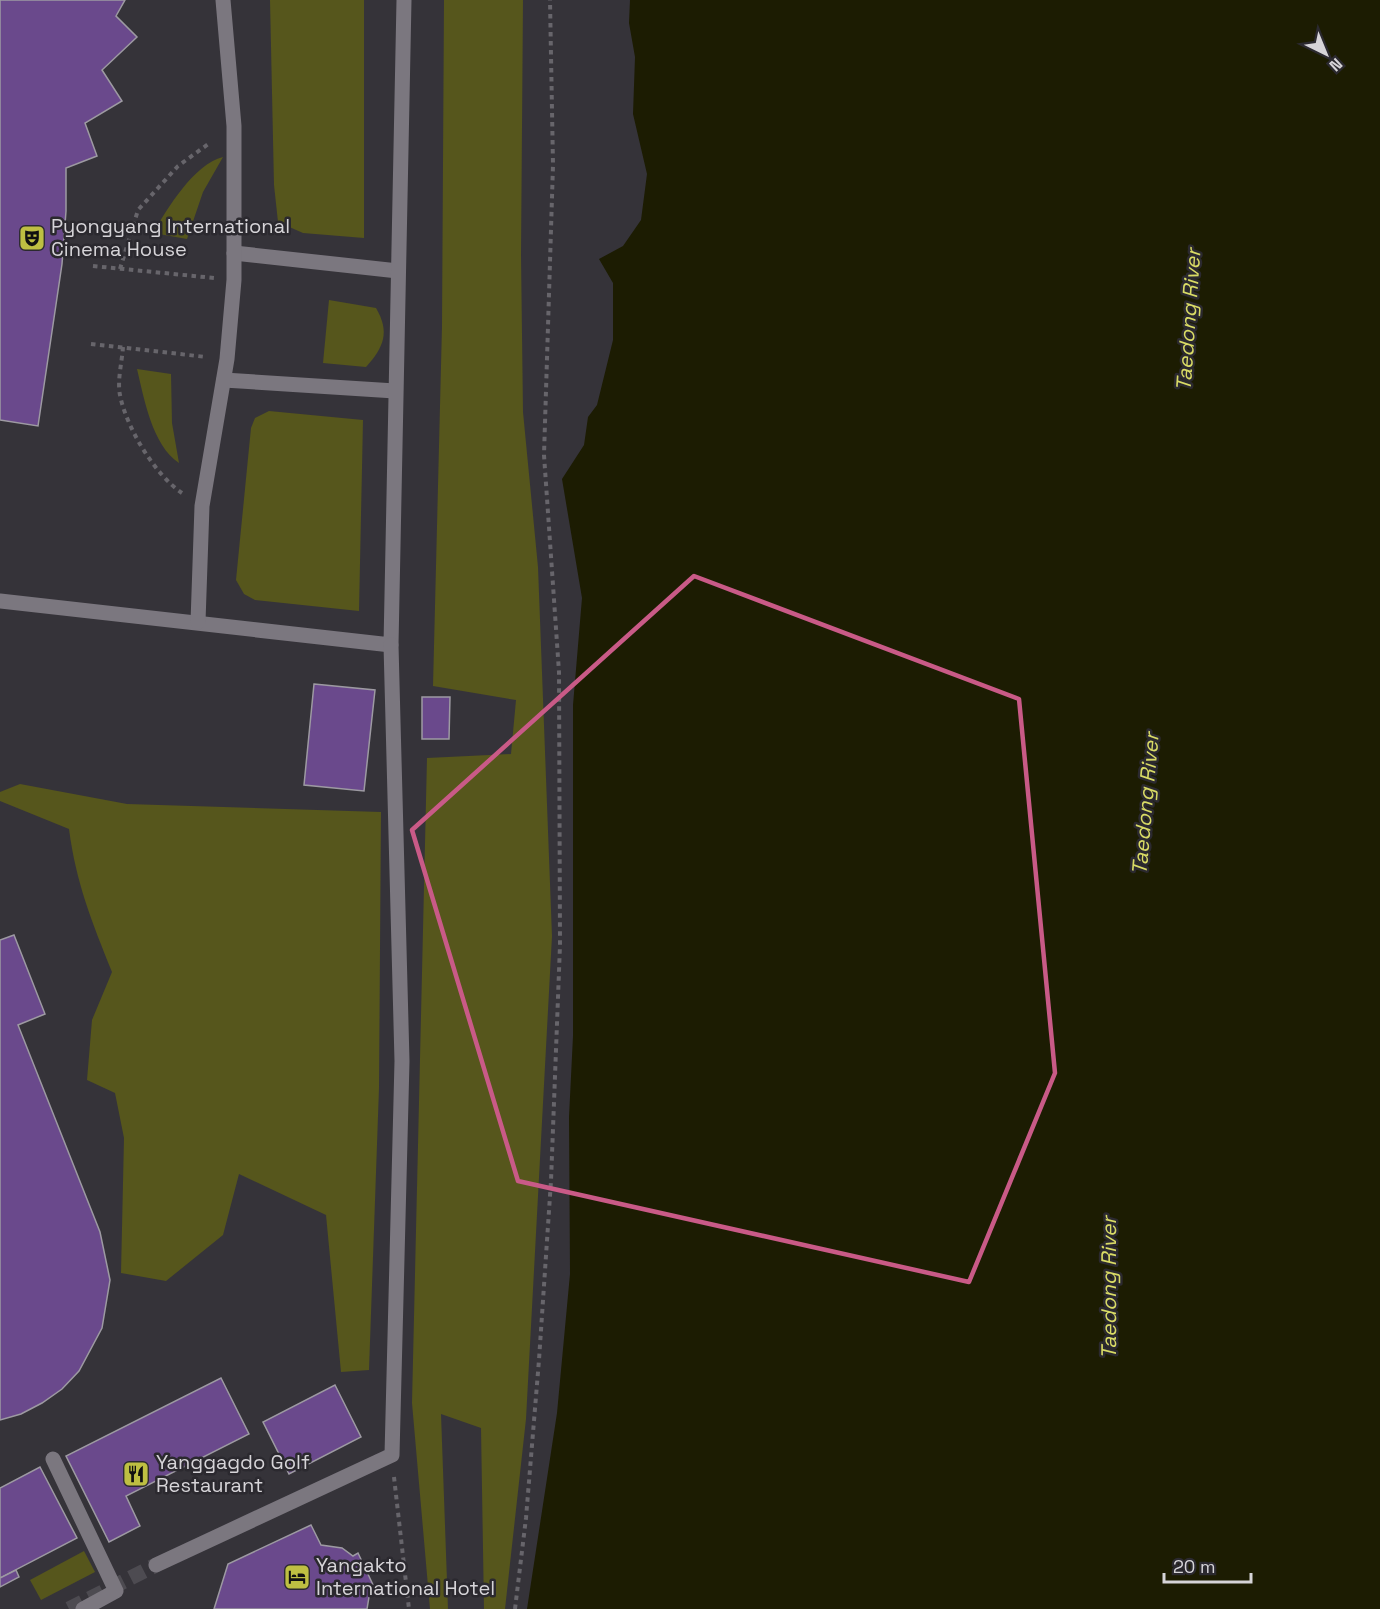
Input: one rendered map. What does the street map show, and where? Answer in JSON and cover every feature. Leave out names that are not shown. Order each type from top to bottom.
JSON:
[{"type":"street","points":[[198,622],[202,506],[227,359],[234,280],[234,126],[223,0]]},
{"type":"street","points":[[156,1565],[392,1455],[402,1061],[391,645],[404,0]]},
{"type":"street","points":[[234,253],[398,271]]},
{"type":"street","points":[[224,380],[395,391]]},
{"type":"street","points":[[0,602],[391,645]]},
{"type":"street","points":[[53,1459],[116,1591],[83,1609]]},
{"type":"path","points":[[515,1609],[526,1518],[541,1336],[551,1180],[560,945],[559,672],[544,455],[553,165],[550,0]]},
{"type":"path","points":[[120,269],[138,210],[178,166],[234,126]]},
{"type":"path","points":[[93,266],[234,280]]},
{"type":"path","points":[[91,344],[227,359]]},
{"type":"path","points":[[123,347],[120,394],[138,441],[167,483],[202,506]]},
{"type":"path","points":[[392,1455],[409,1609]]},
{"type":"highlighted area","points":[[694,576],[1019,699],[1055,1073],[969,1282],[518,1181],[412,830]]},
{"type":"shaded area","points":[[270,0],[364,0],[364,238],[303,233],[278,222],[274,185]]},
{"type":"shaded area","points":[[444,0],[523,0],[521,255],[523,412],[538,567],[552,936],[526,1419],[505,1609],[484,1609],[481,1428],[441,1414],[448,1609],[430,1609],[412,1403],[427,758],[511,754],[516,700],[433,686],[442,326]]},
{"type":"shaded area","points":[[223,157],[203,192],[187,239],[153,233],[174,200],[192,178],[212,161]]},
{"type":"shaded area","points":[[329,300],[376,308],[383,325],[383,339],[377,353],[366,367],[323,363]]},
{"type":"shaded area","points":[[137,369],[171,374],[172,423],[179,463],[162,445],[150,420]]},
{"type":"shaded area","points":[[269,411],[363,420],[359,611],[255,600],[244,594],[236,580],[251,428],[255,418]]},
{"type":"shaded area","points":[[20,784],[127,804],[381,812],[379,1088],[369,1370],[341,1372],[326,1215],[239,1174],[223,1235],[166,1281],[121,1273],[124,1138],[115,1093],[87,1080],[92,1020],[112,972],[80,885],[69,829],[0,801],[0,792]]},
{"type":"shaded area","points":[[84,1551],[95,1572],[41,1600],[30,1580]]},
{"type":"water","name":"Taedong River","points":[[630,0],[1380,0],[1380,1609],[527,1609],[557,1413],[570,1274],[569,1117],[573,1036],[573,705],[582,598],[562,479],[584,445],[588,417],[597,405],[613,340],[613,283],[599,259],[623,246],[641,220],[647,174],[633,114],[635,57],[629,23]]},
{"type":"building","name":"Pyongyang International Cinema House","points":[[0,0],[125,0],[116,16],[137,37],[102,70],[122,101],[85,123],[97,156],[66,168],[62,264],[38,426],[0,420]]},
{"type":"building","points":[[314,684],[375,690],[364,791],[304,785]]},
{"type":"building","points":[[422,697],[450,697],[449,739],[422,739]]},
{"type":"building","points":[[14,935],[45,1014],[18,1025],[100,1232],[110,1280],[102,1328],[79,1371],[62,1389],[42,1403],[21,1414],[0,1420],[0,940]]},
{"type":"building","points":[[221,1378],[249,1434],[126,1496],[140,1526],[109,1542],[66,1456]]},
{"type":"building","points":[[335,1385],[361,1437],[289,1474],[263,1422]]},
{"type":"building","points":[[40,1467],[77,1538],[0,1578],[0,1488]]},
{"type":"building","name":"Yangakto International Hotel","points":[[311,1525],[321,1545],[342,1548],[353,1556],[358,1553],[375,1589],[370,1591],[367,1609],[214,1609],[228,1564]]},
{"type":"building","points":[[16,1570],[19,1577],[0,1587],[0,1578]]},
{"type":"tunnel","points":[[69,1609],[156,1565]]},
{"type":"place","name":"Pyongyang International Cinema House","points":[[32,238]]},
{"type":"place","name":"Yanggagdo Golf Restaurant","points":[[136,1474]]},
{"type":"place","name":"Yangakto International Hotel","points":[[297,1577]]}]
